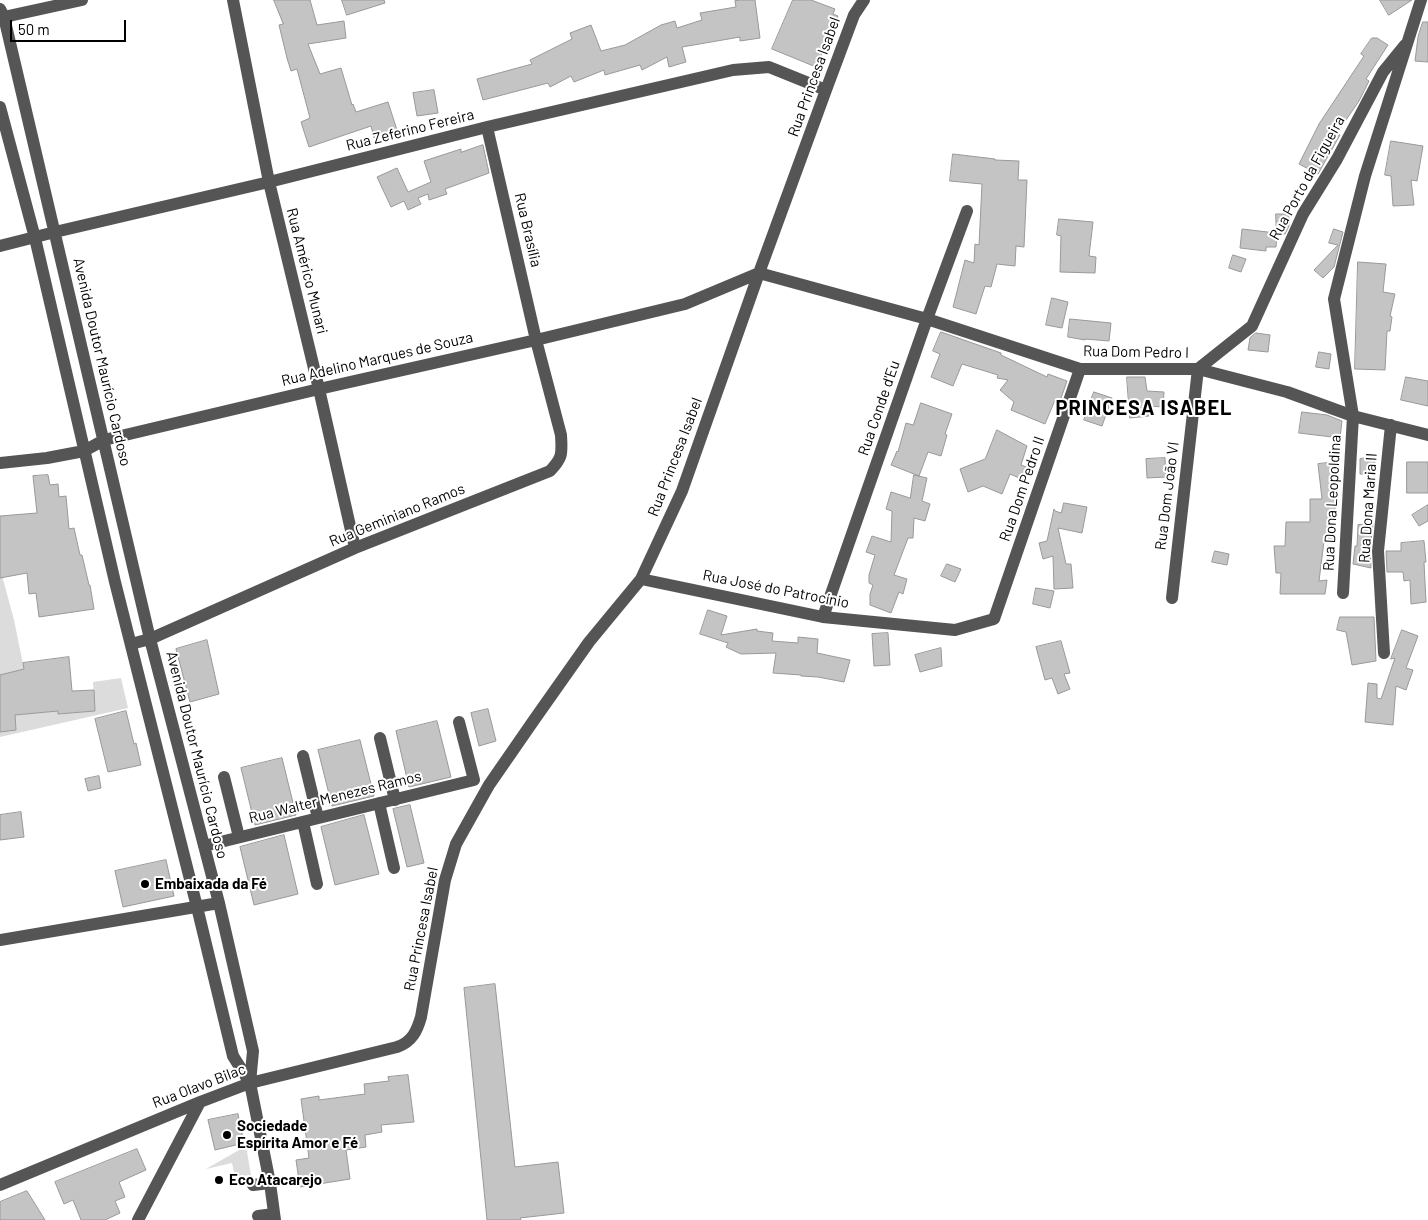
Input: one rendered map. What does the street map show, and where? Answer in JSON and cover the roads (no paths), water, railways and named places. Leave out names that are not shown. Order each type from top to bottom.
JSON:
[{"type":"street","points":[[1,15],[82,0]]},
{"type":"street","name":"Rua Américo Munari","points":[[233,0],[269,182],[355,548]]},
{"type":"street","name":"Rua Princesa Isabel","points":[[414,1035],[421,1017],[445,880],[456,844],[489,785],[588,642],[641,579],[682,491],[826,90],[854,15],[864,0]]},
{"type":"street","name":"Rua Porto da Figueira","points":[[1352,416],[1334,299],[1365,176],[1421,0]]},
{"type":"street","name":"Avenida Doutor Maurício Cardoso","points":[[1,15],[55,232],[150,638],[219,903],[253,1051],[250,1083]]},
{"type":"street","name":"Rua Porto da Figueira","points":[[1198,369],[1252,326],[1303,214],[1337,159],[1383,72],[1406,45]]},
{"type":"street","name":"Rua Zeferino Fereira","points":[[0,246],[269,182],[487,127],[733,70],[770,67],[826,90]]},
{"type":"street","points":[[0,107],[35,238],[84,451],[233,1056],[250,1083],[270,1183],[274,1217],[258,1216]]},
{"type":"street","name":"Rua Brasília","points":[[487,127],[536,340]]},
{"type":"street","name":"Rua Conde d'Eu","points":[[823,617],[927,319],[967,211]]},
{"type":"street","name":"Rua Dom Pedro I","points":[[759,273],[927,319],[1080,369],[1198,369],[1287,392],[1352,416],[1391,424],[1428,435]]},
{"type":"street","name":"Rua Adelino Marques de Souza","points":[[0,463],[47,458],[84,451],[104,440],[685,304],[759,273]]},
{"type":"street","name":"Rua Geminiano Ramos","points":[[131,644],[150,638],[355,548],[550,471],[559,461],[562,449],[561,435],[536,340]]},
{"type":"street","name":"Rua Dom Pedro II","points":[[994,619],[1080,369]]},
{"type":"street","name":"Rua Dom João VI","points":[[1172,598],[1198,369]]},
{"type":"street","name":"Rua Dona Leopoldina","points":[[1343,593],[1352,416]]},
{"type":"street","name":"Rua Dona Maria II","points":[[1384,653],[1378,551],[1391,424]]},
{"type":"street","name":"Rua José do Patrocínio","points":[[641,579],[823,617],[955,630],[994,619]]},
{"type":"street","name":"Rua Walter Menezes Ramos","points":[[204,846],[474,780],[459,722]]},
{"type":"street","points":[[380,738],[395,800]]},
{"type":"street","points":[[303,756],[318,818]]},
{"type":"street","points":[[166,782],[186,777]]},
{"type":"street","points":[[224,777],[239,838]]},
{"type":"street","points":[[379,804],[394,868]]},
{"type":"street","points":[[302,822],[317,884]]},
{"type":"street","points":[[0,940],[219,903]]},
{"type":"street","name":"Rua Olavo Bilac","points":[[0,1185],[250,1083],[404,1045],[414,1035]]},
{"type":"street","points":[[138,1220],[200,1102]]},
{"type":"street","points":[[253,1185],[270,1183]]},
{"type":"place","name":"Embaixada da Fé","points":[[145,884]]},
{"type":"place","name":"Sociedade Espírita Amor e Fé","points":[[227,1135]]},
{"type":"place","name":"Eco Atacarejo","points":[[219,1180]]},
{"type":"district","name":"PRINCESA ISABEL","points":[[1144,408]]}]
